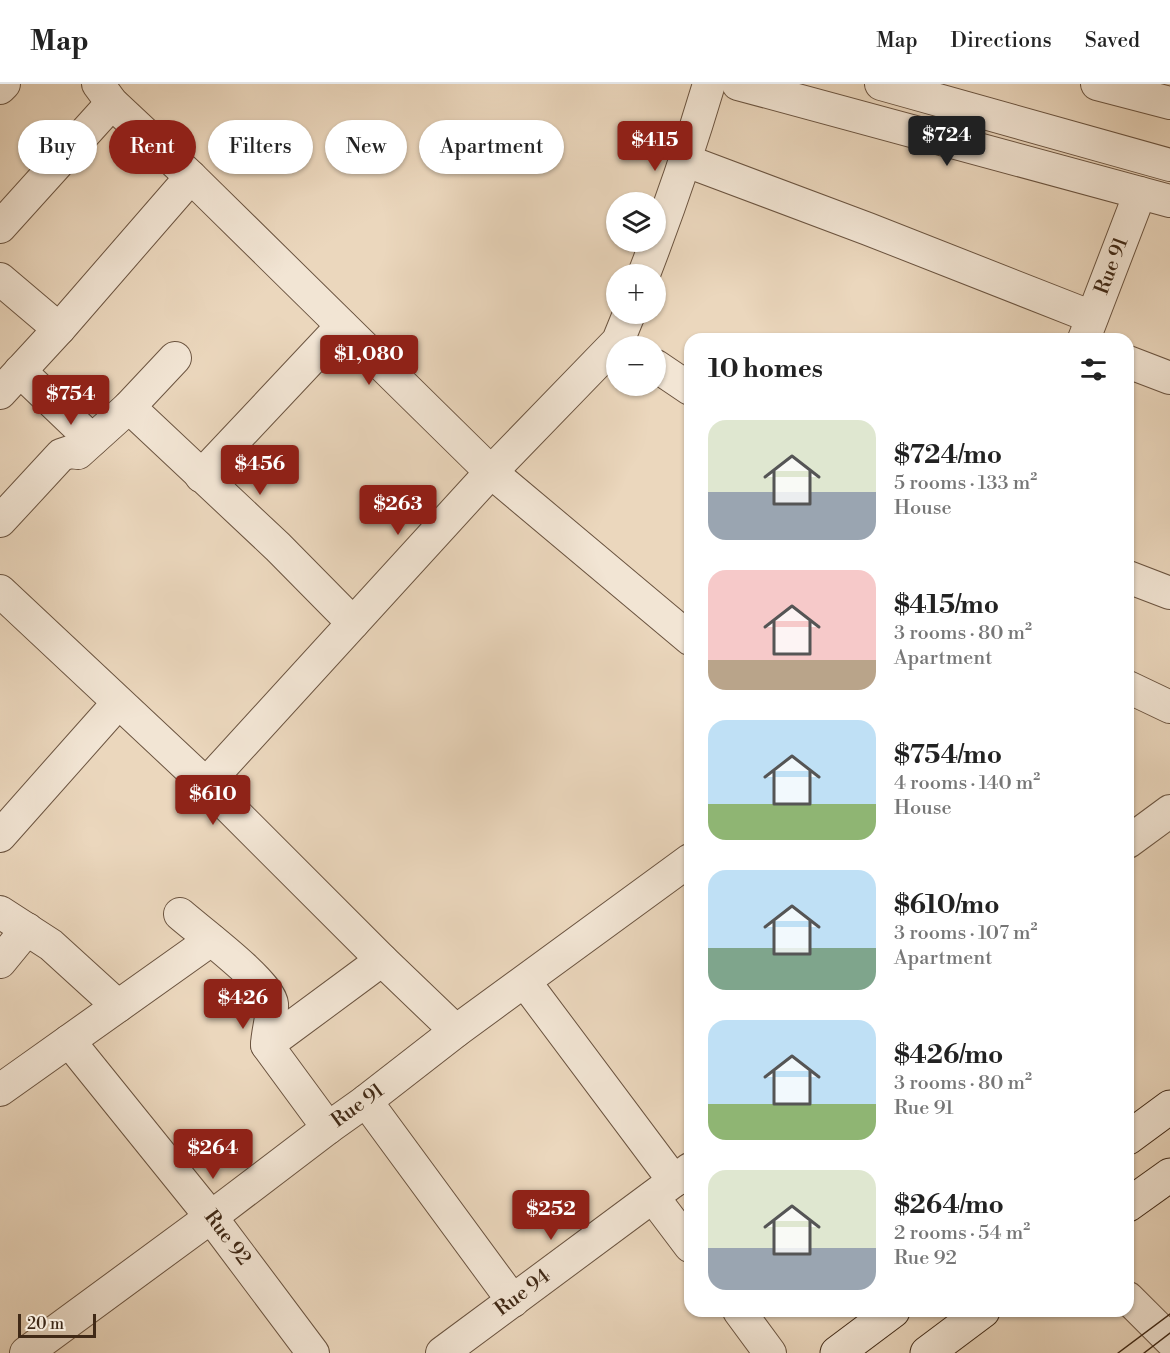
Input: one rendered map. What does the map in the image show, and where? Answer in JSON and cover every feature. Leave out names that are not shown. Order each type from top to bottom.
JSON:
[{"type":"main road","points":[[1134,1134],[1170,1107]]},
{"type":"main road","points":[[1134,1201],[1170,1175]]},
{"type":"main road","points":[[837,1353],[885,1317]]},
{"type":"main road","points":[[927,1353],[976,1317]]},
{"type":"street","points":[[0,88],[4,84]]},
{"type":"street","points":[[648,264],[696,128],[709,84]]},
{"type":"street","points":[[738,84],[1170,201]]},
{"type":"street","points":[[889,85],[1170,165]]},
{"type":"street","points":[[1108,85],[1170,103]]},
{"type":"street","points":[[0,227],[105,93],[491,472],[684,634]]},
{"type":"street","points":[[684,160],[857,225],[1088,328]]},
{"type":"street","points":[[92,440],[10,382],[191,177]]},
{"type":"street","name":"Rue 91","points":[[1088,328],[1140,193]]},
{"type":"street","points":[[0,279],[58,329]]},
{"type":"street","points":[[201,476],[342,326]]},
{"type":"street","points":[[206,784],[491,472],[625,334]]},
{"type":"street","points":[[0,520],[61,455],[70,452],[78,453],[129,407],[175,358]]},
{"type":"street","points":[[1134,364],[1170,378]]},
{"type":"street","points":[[666,373],[684,385]]},
{"type":"street","points":[[129,407],[278,547],[353,623]]},
{"type":"street","points":[[1134,579],[1170,593]]},
{"type":"street","points":[[0,591],[206,784],[456,1031]]},
{"type":"street","points":[[1134,690],[1170,707]]},
{"type":"street","points":[[0,836],[118,703]]},
{"type":"street","points":[[1134,838],[1170,811]]},
{"type":"street","name":"Rue 91","points":[[26,1353],[366,1101],[456,1031],[684,864]]},
{"type":"street","points":[[0,912],[51,945],[118,1006]]},
{"type":"street","points":[[180,914],[250,974],[268,994],[272,1004],[267,1046],[328,1128]]},
{"type":"street","points":[[0,962],[27,929]]},
{"type":"street","points":[[0,1090],[211,940]]},
{"type":"street","points":[[267,1046],[382,960]]},
{"type":"street","points":[[525,982],[672,1183],[684,1225]]},
{"type":"street","name":"Rue 92","points":[[69,1041],[211,1216],[313,1353]]},
{"type":"street","points":[[366,1101],[513,1300]]},
{"type":"street","name":"Rue 94","points":[[442,1353],[672,1183]]},
{"type":"street","points":[[1134,1304],[1170,1340]]},
{"type":"street","points":[[743,1317],[770,1353]]},
{"type":"tram line","points":[[1118,1353],[1170,1314]]},
{"type":"tram line","points":[[1144,1353],[1170,1333]]}]
